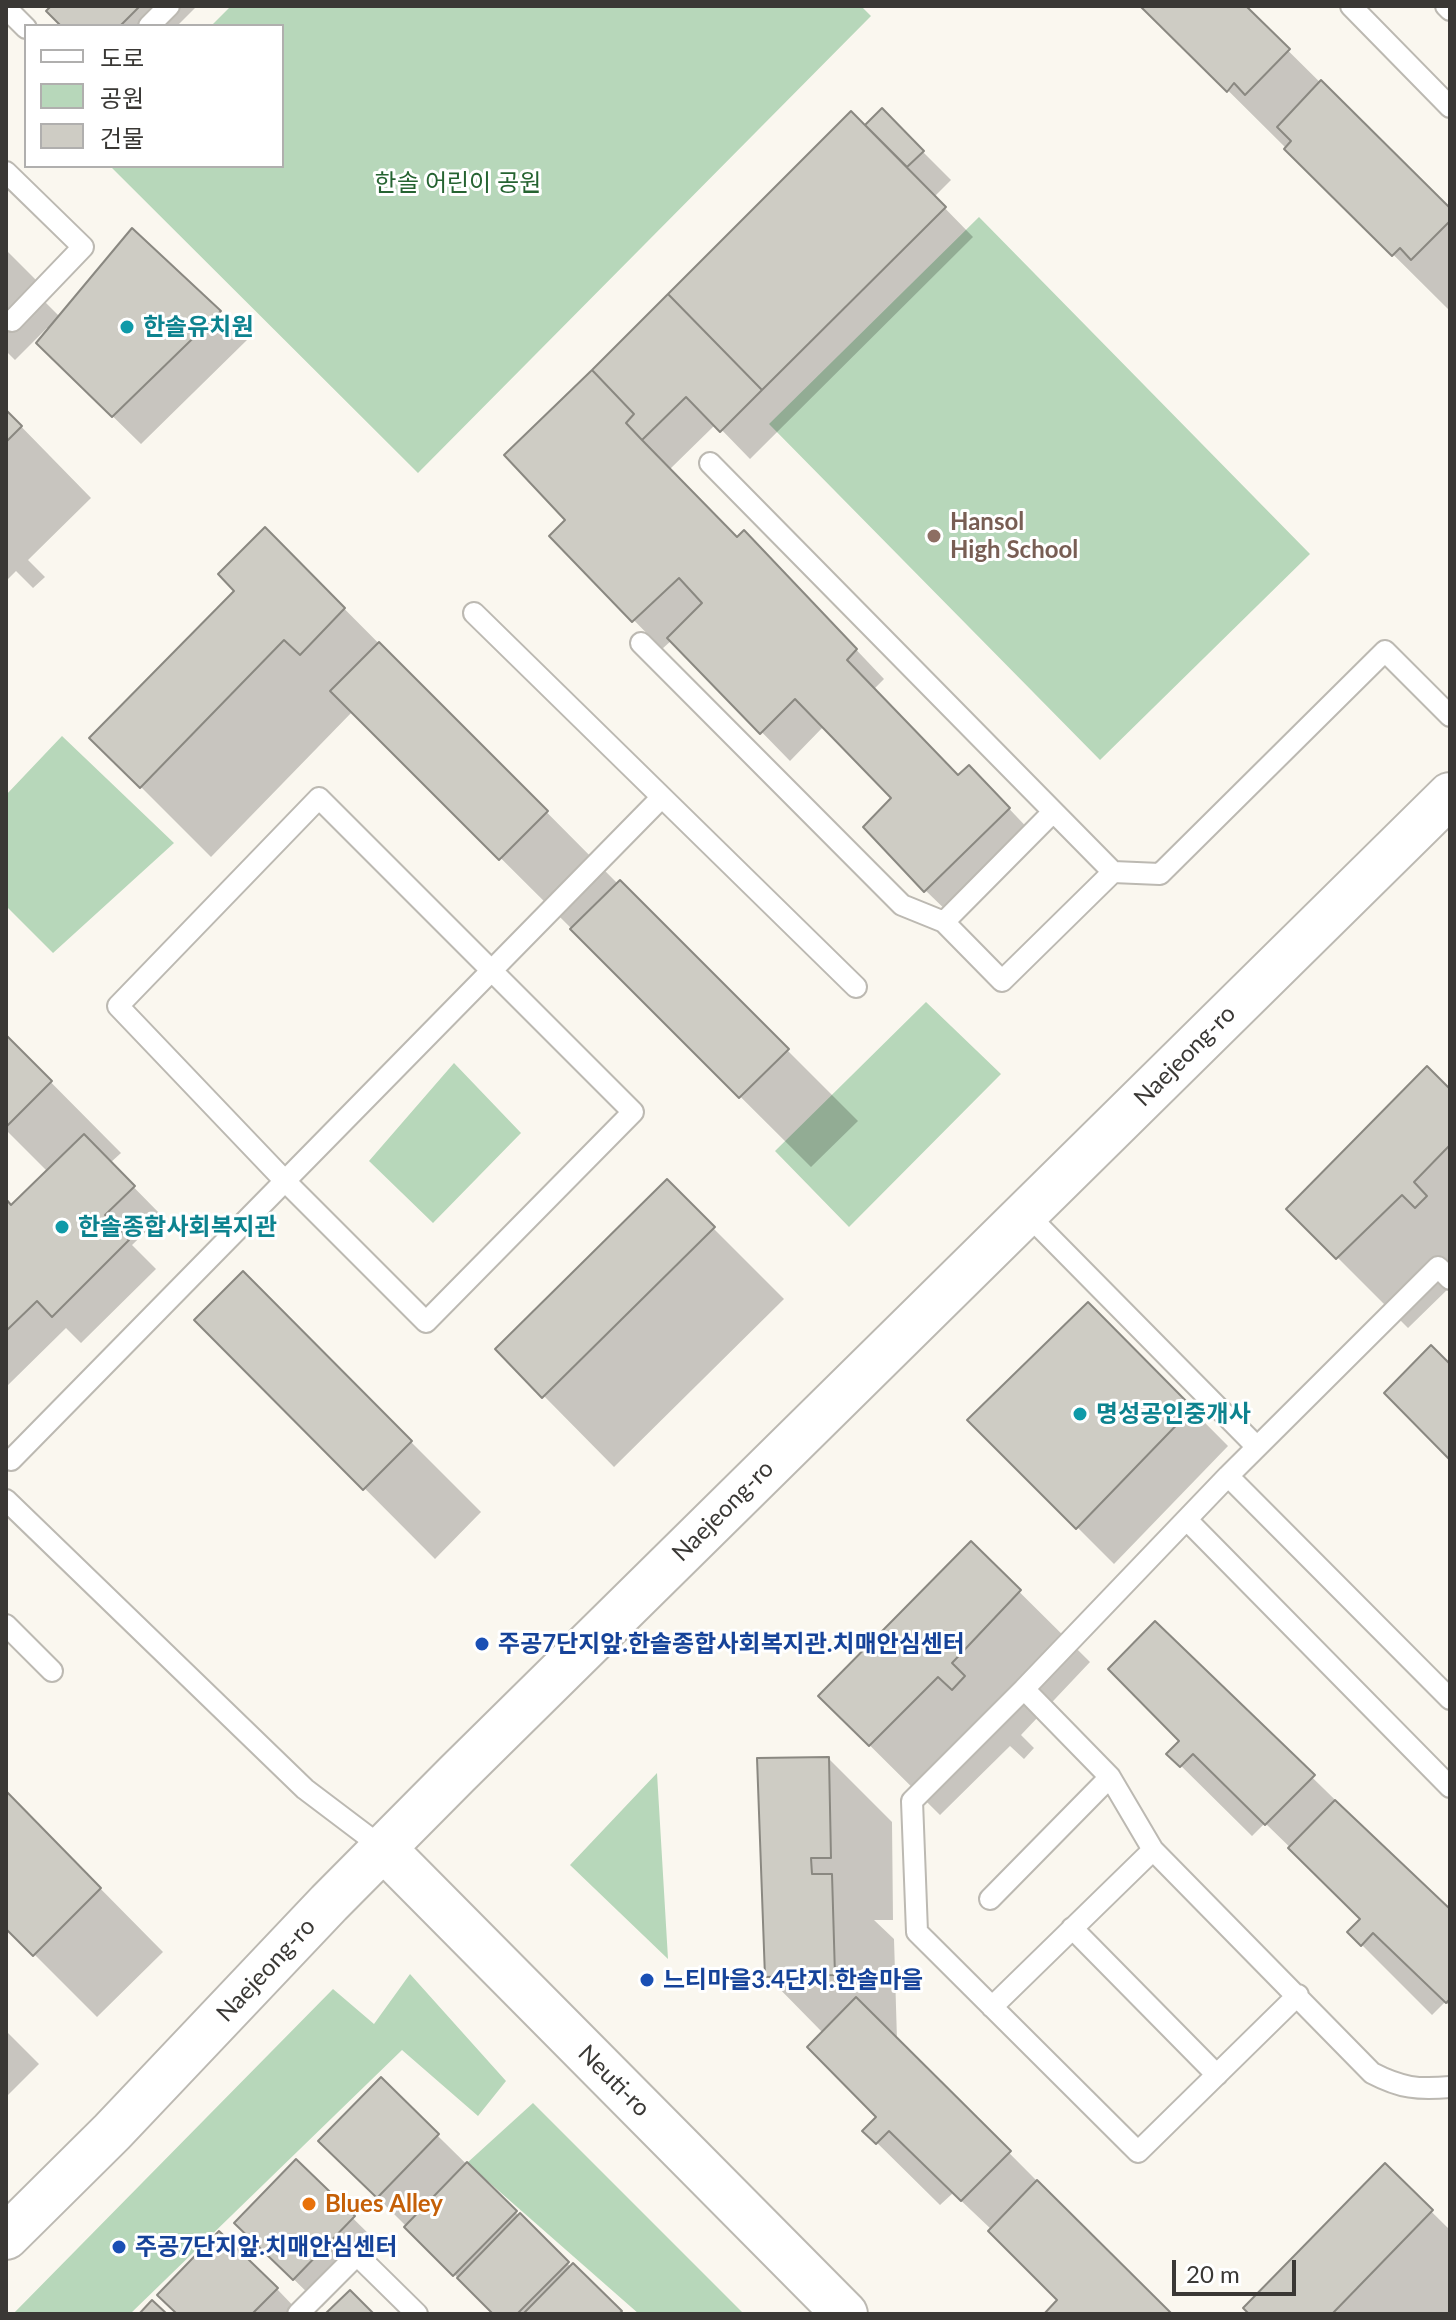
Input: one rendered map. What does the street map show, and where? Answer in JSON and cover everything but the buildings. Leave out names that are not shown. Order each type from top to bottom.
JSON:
[{"type":"street","name":"Naejeong-ro","points":[[6,2237],[112,2132],[383,1848],[1450,795]]},
{"type":"street","name":"Neuti-ro","points":[[383,1848],[845,2314]]},
{"type":"lane","points":[[151,24],[169,6]]},
{"type":"lane","points":[[1351,6],[1450,107]]},
{"type":"lane","points":[[6,8],[24,26]]},
{"type":"lane","points":[[6,172],[83,247],[12,321]]},
{"type":"lane","points":[[710,463],[1113,872],[1160,874],[1385,651],[1450,716]]},
{"type":"lane","points":[[474,613],[856,987]]},
{"type":"lane","points":[[641,643],[902,905],[944,922],[1002,981],[1113,872]]},
{"type":"lane","points":[[8,1460],[662,797]]},
{"type":"lane","points":[[319,798],[633,1112],[426,1322],[285,1181],[118,1006],[319,798]]},
{"type":"lane","points":[[944,922],[1053,812]]},
{"type":"lane","points":[[1025,1212],[1257,1447]]},
{"type":"lane","points":[[1298,1995],[1138,2152],[917,1932],[912,1801],[1257,1447],[1446,1267]]},
{"type":"lane","points":[[1228,1476],[1450,1699]]},
{"type":"lane","points":[[6,1500],[305,1789],[383,1848]]},
{"type":"lane","points":[[1187,1520],[1450,1787]]},
{"type":"lane","points":[[6,1625],[52,1671]]},
{"type":"lane","points":[[1024,1689],[1110,1777],[1153,1850],[1372,2073],[1394,2085],[1417,2089],[1450,2087]]},
{"type":"lane","points":[[990,1899],[1110,1777]]},
{"type":"lane","points":[[992,2007],[1153,1850]]},
{"type":"lane","points":[[1072,1928],[1217,2075]]},
{"type":"lane","points":[[298,2314],[357,2255],[417,2314]]},
{"type":"green space","name":"한솔 어린이 공원","points":[[231,6],[861,6],[871,16],[418,473],[112,168],[284,168],[284,24],[213,24]]},
{"type":"green space","points":[[979,217],[1310,554],[1100,760],[769,424]]},
{"type":"green space","points":[[62,736],[174,843],[53,953],[6,906],[6,795]]},
{"type":"green space","points":[[926,1002],[1001,1074],[849,1227],[775,1151]]},
{"type":"green space","points":[[454,1063],[521,1133],[433,1223],[369,1161]]},
{"type":"green space","points":[[657,1773],[668,1959],[570,1865]]},
{"type":"green space","points":[[410,1974],[506,2081],[478,2116],[402,2050],[130,2314],[13,2314],[333,1989],[374,2024]]},
{"type":"green space","points":[[533,2103],[744,2314],[639,2314],[467,2163]]},
{"type":"place","name":"한솔유치원","points":[[127,327]]},
{"type":"place","name":"Hansol High School","points":[[934,536]]},
{"type":"place","name":"한솔종합사회복지관","points":[[62,1227]]},
{"type":"place","name":"명성공인중개사","points":[[1080,1414]]},
{"type":"place","name":"주공7단지앞.한솔종합사회복지관.치매안심센터","points":[[482,1644]]},
{"type":"place","name":"느티마을3.4단지.한솔마을","points":[[647,1980]]},
{"type":"place","name":"Blues Alley","points":[[309,2204]]},
{"type":"place","name":"주공7단지앞.치매안심센터","points":[[119,2247]]}]
